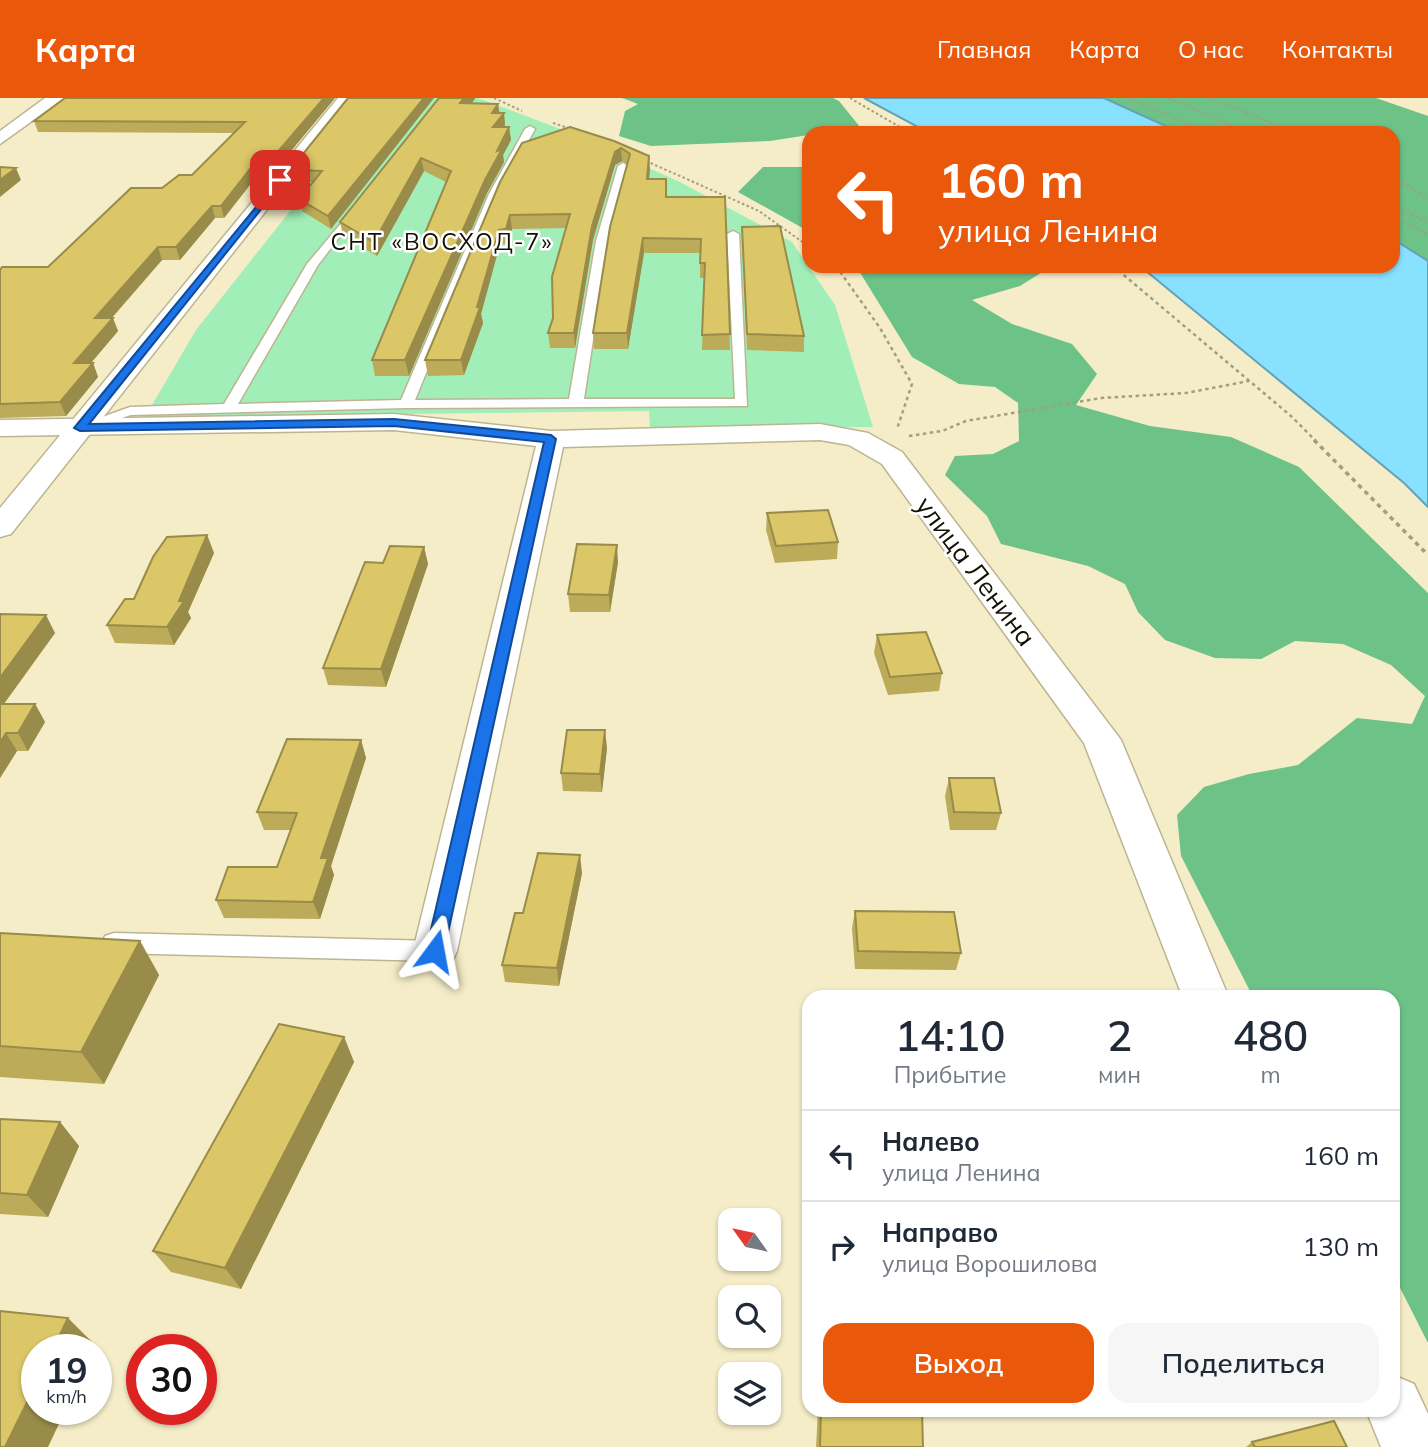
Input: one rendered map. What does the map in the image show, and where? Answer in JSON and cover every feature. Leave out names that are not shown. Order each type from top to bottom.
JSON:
[{"type":"street","points":[[0,139],[56,98]]},
{"type":"street","points":[[0,528],[347,98]]},
{"type":"street","points":[[0,428],[394,422],[551,439],[820,432],[883,441]]},
{"type":"street","points":[[435,951],[551,439]]},
{"type":"street","name":"улица Ленина","points":[[883,441],[892,458],[1102,740],[1180,940],[1202,990]]},
{"type":"street","points":[[1398,1417],[1412,1447]]},
{"type":"lane","points":[[406,404],[494,194],[530,129]]},
{"type":"lane","points":[[576,402],[602,241],[623,166]]},
{"type":"lane","points":[[228,409],[313,264],[369,193]]},
{"type":"lane","points":[[80,428],[130,411],[406,404],[742,403],[733,234]]},
{"type":"lane","points":[[95,943],[435,951]]},
{"type":"path","points":[[494,98],[523,111]]},
{"type":"path","points":[[850,98],[897,126]]},
{"type":"path","points":[[1128,98],[1194,126]]},
{"type":"path","points":[[1170,98],[1235,126]]},
{"type":"path","points":[[1209,98],[1279,126]]},
{"type":"path","points":[[546,120],[580,133]]},
{"type":"path","points":[[638,158],[759,211],[802,242]]},
{"type":"path","points":[[1400,182],[1428,198]]},
{"type":"path","points":[[1400,209],[1428,223]]},
{"type":"path","points":[[1400,220],[1428,234]]},
{"type":"path","points":[[841,273],[880,328],[912,384],[883,441]]},
{"type":"path","points":[[1121,273],[1292,416],[1428,555]]},
{"type":"path","points":[[883,441],[942,430],[966,421],[1101,398],[1186,393],[1250,381]]},
{"type":"green space","points":[[369,98],[478,98],[563,130],[678,181],[792,242],[802,257],[802,273],[813,273],[835,305],[873,427],[650,428],[649,411],[145,417],[196,330],[377,101]]},
{"type":"green space","points":[[622,98],[833,98],[839,101],[859,126],[802,126],[802,136],[770,141],[651,146],[619,136],[625,111],[638,104]]},
{"type":"green space","points":[[1104,98],[1376,98],[1428,116],[1428,261],[1400,243],[1400,126],[1166,126]]},
{"type":"green space","points":[[763,167],[802,167],[802,228],[738,192]]},
{"type":"green space","points":[[860,273],[1041,273],[1020,286],[972,300],[1012,324],[1072,344],[1097,374],[1076,405],[1150,426],[1231,437],[1299,467],[1428,593],[1428,1343],[1400,1288],[1400,990],[1249,990],[1181,856],[1177,815],[1204,787],[1249,774],[1298,765],[1357,718],[1412,724],[1425,696],[1391,665],[1343,644],[1295,641],[1261,659],[1215,658],[1165,640],[1138,612],[1125,584],[1088,566],[1001,544],[987,516],[945,475],[955,456],[993,454],[1019,441],[1018,403],[995,387],[959,384],[912,357]]},
{"type":"water","points":[[864,98],[1104,98],[1166,126],[916,126]]},
{"type":"water","points":[[1400,243],[1428,261],[1428,507],[1404,483],[1149,273],[1400,273]]},
{"type":"building","points":[[65,98],[324,98],[263,169],[250,169],[221,206],[212,206],[176,247],[158,247],[95,318],[113,318],[74,363],[93,363],[60,402],[0,404],[2,267],[48,267],[131,188],[162,188],[179,175],[192,175],[245,122],[34,121]]},
{"type":"building","points":[[348,98],[424,98],[328,216],[299,199],[322,171],[290,170]]},
{"type":"building","points":[[439,98],[464,98],[460,103],[498,104],[492,113],[504,113],[493,127],[509,127],[497,151],[502,149],[485,180],[405,360],[372,360],[451,171],[421,158],[374,242],[340,222]]},
{"type":"building","points":[[570,127],[649,156],[647,179],[666,179],[666,197],[725,197],[730,334],[702,335],[705,263],[700,263],[701,239],[643,238],[627,333],[593,333],[610,227],[630,154],[621,148],[615,152],[592,226],[574,333],[548,333],[553,318],[552,277],[570,214],[510,215],[506,229],[499,230],[477,307],[480,307],[461,360],[425,360],[500,182],[522,143]]},
{"type":"building","points":[[0,167],[16,168],[0,180]]},
{"type":"building","points":[[780,226],[804,336],[747,334],[742,227]]},
{"type":"building","points":[[828,510],[838,542],[776,546],[767,513]]},
{"type":"building","points":[[207,535],[179,601],[184,601],[167,627],[107,625],[125,599],[134,599],[153,557],[167,537]]},
{"type":"building","points":[[577,544],[617,545],[609,595],[568,594]]},
{"type":"building","points":[[390,546],[424,547],[381,669],[323,668],[365,562],[383,563]]},
{"type":"building","points":[[0,614],[46,615],[0,678]]},
{"type":"building","points":[[926,632],[942,673],[890,677],[877,635]]},
{"type":"building","points":[[0,704],[35,704],[18,733],[6,733],[0,743]]},
{"type":"building","points":[[567,730],[605,730],[600,774],[561,773]]},
{"type":"building","points":[[287,739],[361,740],[321,858],[328,858],[313,902],[216,900],[228,867],[277,867],[297,813],[257,812]]},
{"type":"building","points":[[949,778],[994,778],[1001,813],[954,812]]},
{"type":"building","points":[[538,853],[580,855],[557,968],[502,965],[515,913],[523,913]]},
{"type":"building","points":[[855,911],[954,912],[961,953],[858,951]]},
{"type":"building","points":[[0,933],[140,941],[81,1052],[0,1046]]},
{"type":"building","points":[[279,1024],[344,1037],[225,1268],[153,1251]]},
{"type":"building","points":[[0,1119],[60,1122],[27,1195],[0,1193]]},
{"type":"building","points":[[0,1311],[68,1318],[60,1334],[21,1334],[21,1414],[5,1447],[0,1447]]},
{"type":"building","points":[[821,1417],[922,1417],[923,1447],[820,1447]]},
{"type":"building","points":[[1334,1421],[1347,1447],[1255,1447],[1252,1442]]},
{"type":"district","name":"СНТ «ВОСХОД-7»","points":[[442,241]]},
{"type":"route","points":[[280,180],[80,428],[394,422],[551,439],[435,951]]}]
